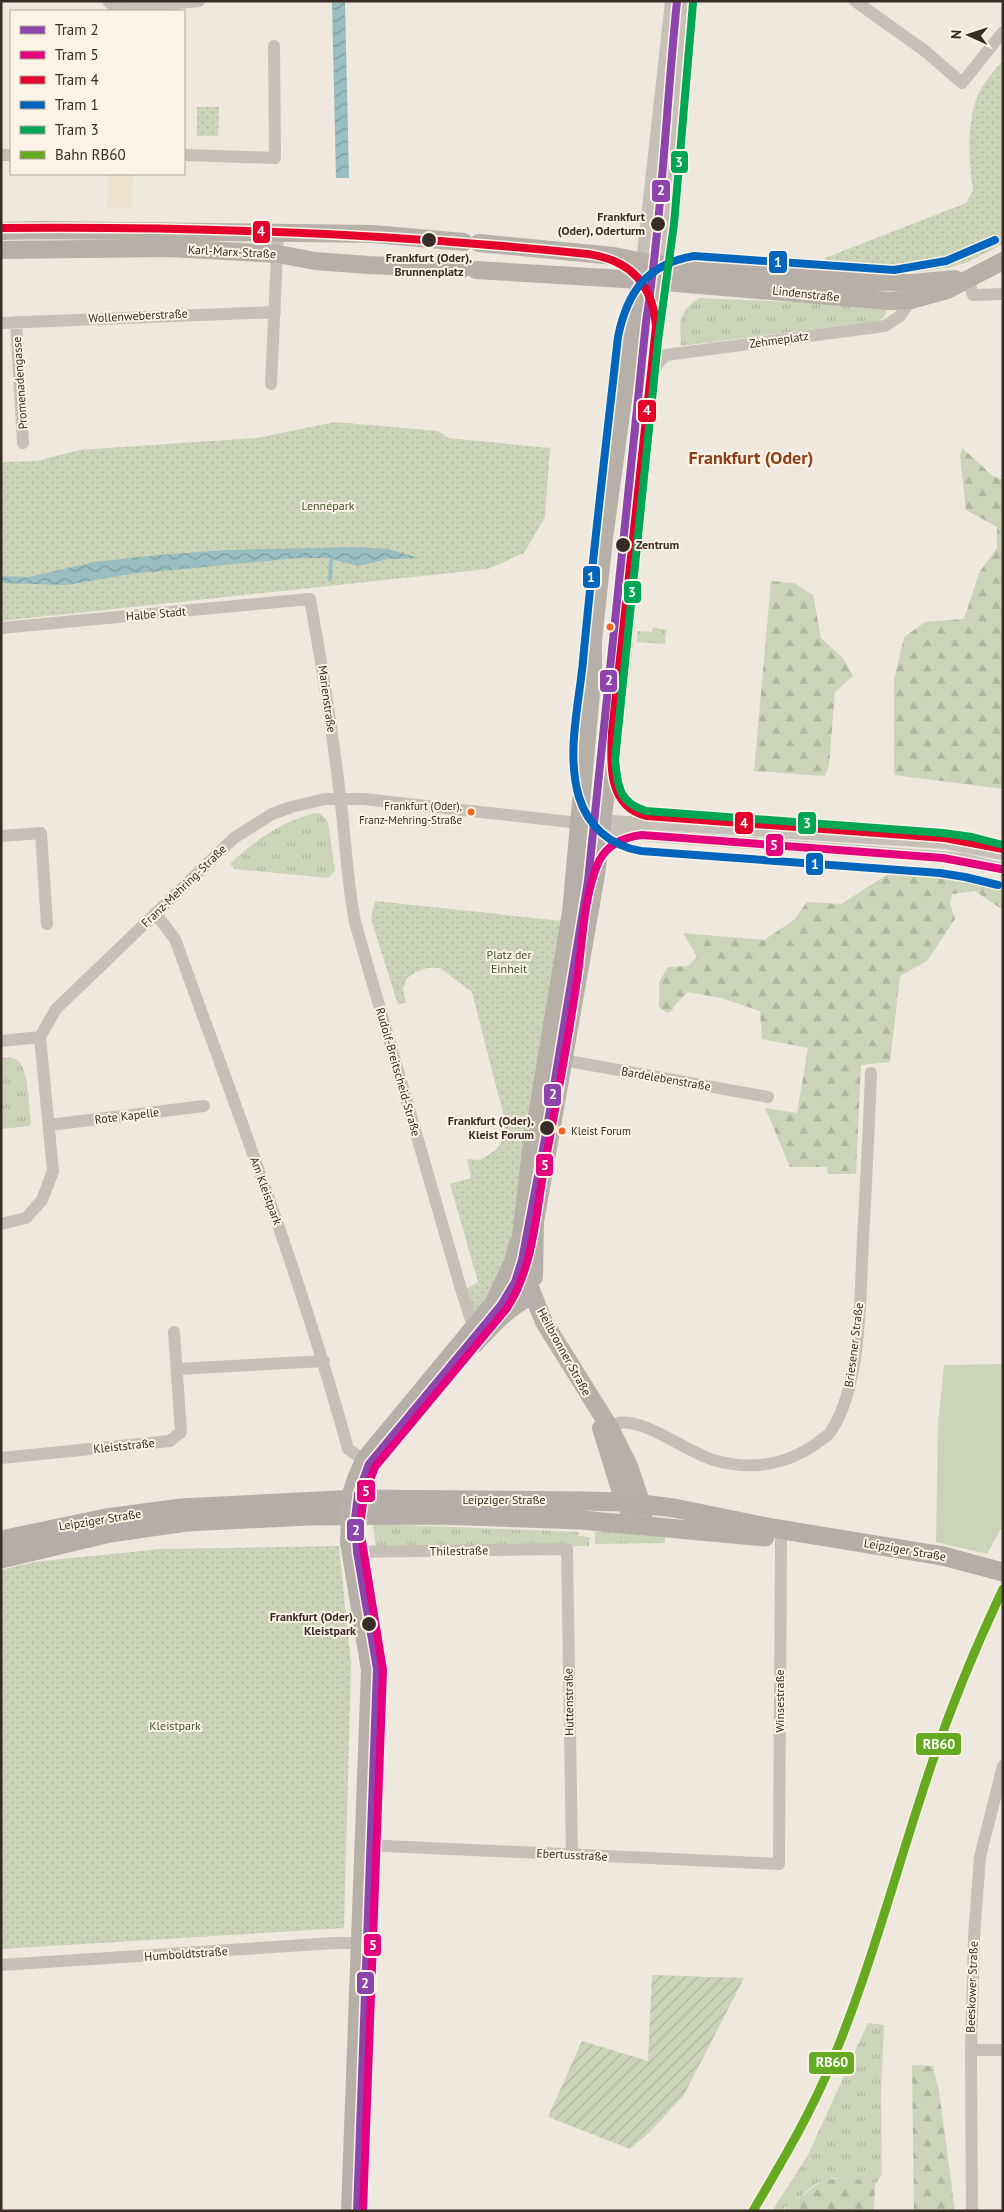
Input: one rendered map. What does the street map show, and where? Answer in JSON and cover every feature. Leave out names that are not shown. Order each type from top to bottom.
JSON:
[{"type":"main road","name":"Leipziger Straße","points":[[1,1540],[106,1518],[181,1508],[358,1499],[624,1502],[943,1556],[1003,1572]]},
{"type":"main road","name":"Leipziger Straße","points":[[1,1558],[110,1533],[186,1522],[309,1516],[438,1515],[581,1520],[781,1539],[943,1567],[1003,1584]]},
{"type":"street","points":[[112,5],[199,1]]},
{"type":"street","points":[[651,263],[671,1]]},
{"type":"street","points":[[651,263],[682,1]]},
{"type":"street","points":[[855,1],[925,51],[962,83],[1003,32]]},
{"type":"street","points":[[185,156],[275,158],[274,46]]},
{"type":"street","name":"Karl-Marx-Straße","points":[[1,231],[373,234],[614,256],[651,263]]},
{"type":"street","points":[[271,384],[278,233]]},
{"type":"street","name":"Karl-Marx-Straße","points":[[1,250],[168,248],[278,254],[324,262],[648,281]]},
{"type":"street","name":"Lindenstraße","points":[[648,281],[844,298],[889,301],[911,300],[947,290],[1003,261]]},
{"type":"street","name":"Lindenstraße","points":[[651,263],[886,283],[912,283],[968,278]]},
{"type":"street","name":"Heilbronner Straße","points":[[644,1525],[642,1505],[628,1466],[610,1428],[595,1408],[544,1322],[525,1276],[520,1230],[571,912],[604,538],[651,263]]},
{"type":"street","points":[[968,278],[973,295],[1003,294]]},
{"type":"street","name":"Heilbronner Straße","points":[[533,1295],[535,1222],[602,825],[623,651],[648,381],[648,281]]},
{"type":"street","name":"Zehmeplatz","points":[[648,381],[658,363],[666,355],[886,326],[900,316],[911,300]]},
{"type":"street","name":"Wollenweberstraße","points":[[1,323],[275,312]]},
{"type":"street","name":"Promenadengasse","points":[[16,322],[24,444]]},
{"type":"street","name":"Halbe Stadt","points":[[1,628],[310,599]]},
{"type":"street","name":"Marienstraße","points":[[310,599],[327,690],[340,799]]},
{"type":"street","name":"Rudolf-Breitscheid-Straße","points":[[340,799],[354,922],[478,1333]]},
{"type":"street","name":"Franz-Mehring-Straße","points":[[40,1037],[56,1009],[208,861],[249,827],[272,814],[309,801],[364,799],[602,825]]},
{"type":"street","points":[[602,825],[945,843],[1003,854]]},
{"type":"street","points":[[602,825],[963,859],[1003,870]]},
{"type":"street","points":[[1,836],[41,833],[47,924]]},
{"type":"street","name":"Am Kleistpark","points":[[155,913],[175,940],[283,1236],[324,1361],[348,1449],[365,1472]]},
{"type":"street","points":[[1,1041],[40,1037],[53,1171],[42,1200],[26,1218],[1,1224]]},
{"type":"street","name":"Bardelebenstraße","points":[[563,1060],[768,1097]]},
{"type":"street","name":"Briesener Straße","points":[[610,1428],[619,1423],[641,1424],[702,1457],[728,1464],[752,1466],[776,1463],[804,1452],[830,1433],[841,1414],[848,1391],[857,1332],[872,1073]]},
{"type":"street","name":"Rote Kapelle","points":[[49,1125],[204,1106]]},
{"type":"street","points":[[350,2211],[381,1667],[355,1547],[365,1472],[478,1333],[513,1262],[520,1230]]},
{"type":"street","points":[[478,1333],[518,1302],[533,1295],[525,1286],[515,1282],[502,1286]]},
{"type":"street","points":[[509,1310],[523,1312],[544,1322]]},
{"type":"street","name":"Kleiststraße","points":[[1,1458],[170,1441],[181,1432],[174,1332]]},
{"type":"street","points":[[177,1369],[324,1361]]},
{"type":"street","name":"Heilbronner Straße","points":[[595,1408],[624,1502],[631,1514],[644,1525]]},
{"type":"street","name":"Winsestraße","points":[[780,1864],[781,1539]]},
{"type":"street","name":"Thilestraße","points":[[355,1547],[567,1549]]},
{"type":"street","name":"Huttenstraße","points":[[567,1549],[572,1855]]},
{"type":"street","name":"Beeskower Straße","points":[[972,2211],[971,2050],[974,1937],[980,1857],[1003,1766]]},
{"type":"street","name":"Ebertusstraße","points":[[370,1845],[780,1864]]},
{"type":"street","name":"Humboldtstraße","points":[[1,1965],[335,1943],[366,1943]]},
{"type":"street","points":[[361,2211],[366,1943]]},
{"type":"street","points":[[971,2050],[1003,2050]]},
{"type":"green space","points":[[1003,60],[1003,244],[968,262],[928,271],[886,273],[878,267],[825,264],[825,258],[966,203],[973,191],[969,143],[974,106],[983,86]]},
{"type":"green space","points":[[197,107],[219,107],[218,136],[197,136]]},
{"type":"green space","points":[[699,298],[882,306],[887,309],[885,316],[879,321],[681,346],[680,324],[683,313]]},
{"type":"green space","name":"Lennépark","points":[[335,422],[438,431],[448,438],[550,448],[545,517],[524,553],[488,569],[1,621],[1,462],[37,461],[79,450],[257,438]]},
{"type":"green space","points":[[962,448],[993,476],[1003,480],[1003,789],[894,775],[894,680],[904,637],[925,622],[964,619],[979,573],[997,548],[997,527],[966,510],[960,455]]},
{"type":"green space","points":[[771,581],[794,583],[813,595],[821,638],[843,658],[853,676],[835,692],[829,765],[825,776],[754,771]]},
{"type":"green space","points":[[653,627],[666,630],[665,644],[637,642],[637,631],[652,632]]},
{"type":"green space","points":[[314,813],[321,814],[328,822],[335,871],[328,878],[235,869],[230,864],[269,833]]},
{"type":"green space","points":[[901,866],[990,877],[1003,882],[1003,910],[975,891],[952,894],[950,903],[955,919],[927,961],[900,976],[890,1062],[861,1065],[856,1174],[828,1174],[827,1167],[790,1167],[765,1108],[797,1113],[808,1048],[762,1039],[760,1011],[721,998],[688,992],[674,1006],[672,1011],[667,1013],[659,1007],[659,982],[668,967],[688,966],[697,957],[683,933],[764,940],[794,920],[807,902],[841,904]]},
{"type":"green space","name":"Platz der Einheit","points":[[375,901],[563,921],[513,1236],[498,1277],[475,1315],[466,1289],[478,1282],[450,1184],[471,1178],[467,1159],[480,1160],[496,1150],[501,1143],[505,1121],[472,992],[440,968],[427,968],[407,978],[403,989],[406,1002],[398,1005],[371,919]]},
{"type":"green space","points":[[1,1058],[17,1060],[24,1071],[29,1099],[31,1123],[29,1126],[1,1129]]},
{"type":"green space","points":[[1003,1364],[1003,1525],[987,1554],[936,1542],[938,1424],[944,1365]]},
{"type":"green space","points":[[373,1524],[579,1532],[579,1536],[590,1537],[589,1546],[376,1547]]},
{"type":"green space","points":[[595,1532],[665,1534],[665,1543],[595,1544]]},
{"type":"green space","name":"Kleistpark","points":[[339,1546],[351,1664],[344,1928],[1,1949],[1,1570],[34,1562],[160,1549]]},
{"type":"green space","points":[[652,1975],[744,1978],[684,2095],[650,2132],[630,2149],[548,2117],[582,2041],[648,2061]]},
{"type":"green space","points":[[868,2023],[884,2025],[881,2096],[882,2175],[875,2184],[844,2178],[825,2180],[811,2187],[787,2207],[772,2211],[808,2155]]},
{"type":"green space","points":[[912,2065],[933,2066],[939,2091],[955,2211],[914,2211]]},
{"type":"green space","points":[[850,2177],[875,2184],[874,2211],[782,2211],[823,2180]]},
{"type":"shaded area","points":[[108,175],[133,175],[132,208],[107,207]]},
{"type":"water","points":[[345,1],[349,178],[336,178],[332,2]]},
{"type":"water","points":[[355,547],[388,549],[418,558],[388,559],[358,566],[328,558],[297,558],[131,574],[66,585],[1,583],[1,576],[29,577],[94,562],[159,555],[226,550]]},
{"type":"waterway","points":[[330,579],[331,559]]},
{"type":"tram line","name":"2","points":[[357,2211],[377,1669],[357,1552],[355,1519],[358,1494],[369,1464],[501,1305],[515,1282],[522,1260],[547,1128],[588,881],[656,242],[677,1]]},
{"type":"tram line","name":"3","points":[[693,3],[674,224],[658,341],[615,760],[621,792],[630,803],[646,811],[943,833],[972,837],[1003,845]]},
{"type":"tram line","name":"4","points":[[1,228],[148,228],[369,236],[588,254],[603,257],[628,269],[645,287],[654,312],[656,327],[612,732],[612,770],[618,794],[625,804],[634,811],[647,816],[945,838],[1003,849]]},
{"type":"tram line","name":"1","points":[[995,240],[946,261],[894,270],[694,256],[664,266],[652,273],[642,283],[627,306],[618,337],[573,746],[575,781],[583,807],[594,826],[620,845],[641,851],[940,873],[998,885]]},
{"type":"tram line","name":"5","points":[[363,2211],[383,1670],[362,1541],[361,1518],[364,1496],[375,1467],[507,1308],[523,1275],[533,1238],[567,1044],[587,902],[599,861],[607,850],[617,842],[642,835],[943,858],[1001,869]]},
{"type":"rail line","name":"RB60","points":[[753,2211],[823,2083],[846,2027],[940,1741],[965,1675],[1003,1589]]},
{"type":"place","name":"Frankfurt (Oder), Oderturm","points":[[658,224]]},
{"type":"place","name":"Frankfurt (Oder), Brunnenplatz","points":[[429,240]]},
{"type":"place","name":"Zentrum","points":[[623,545]]},
{"type":"place","name":"Frankfurt (Oder), Franz-Mehring-Straße","points":[[471,812]]},
{"type":"place","name":"Frankfurt (Oder), Kleist Forum","points":[[547,1128]]},
{"type":"place","name":"Kleist Forum","points":[[562,1131]]},
{"type":"place","name":"Frankfurt (Oder), Kleistpark","points":[[369,1624]]},
{"type":"district","name":"Frankfurt (Oder)","points":[[751,458]]}]
